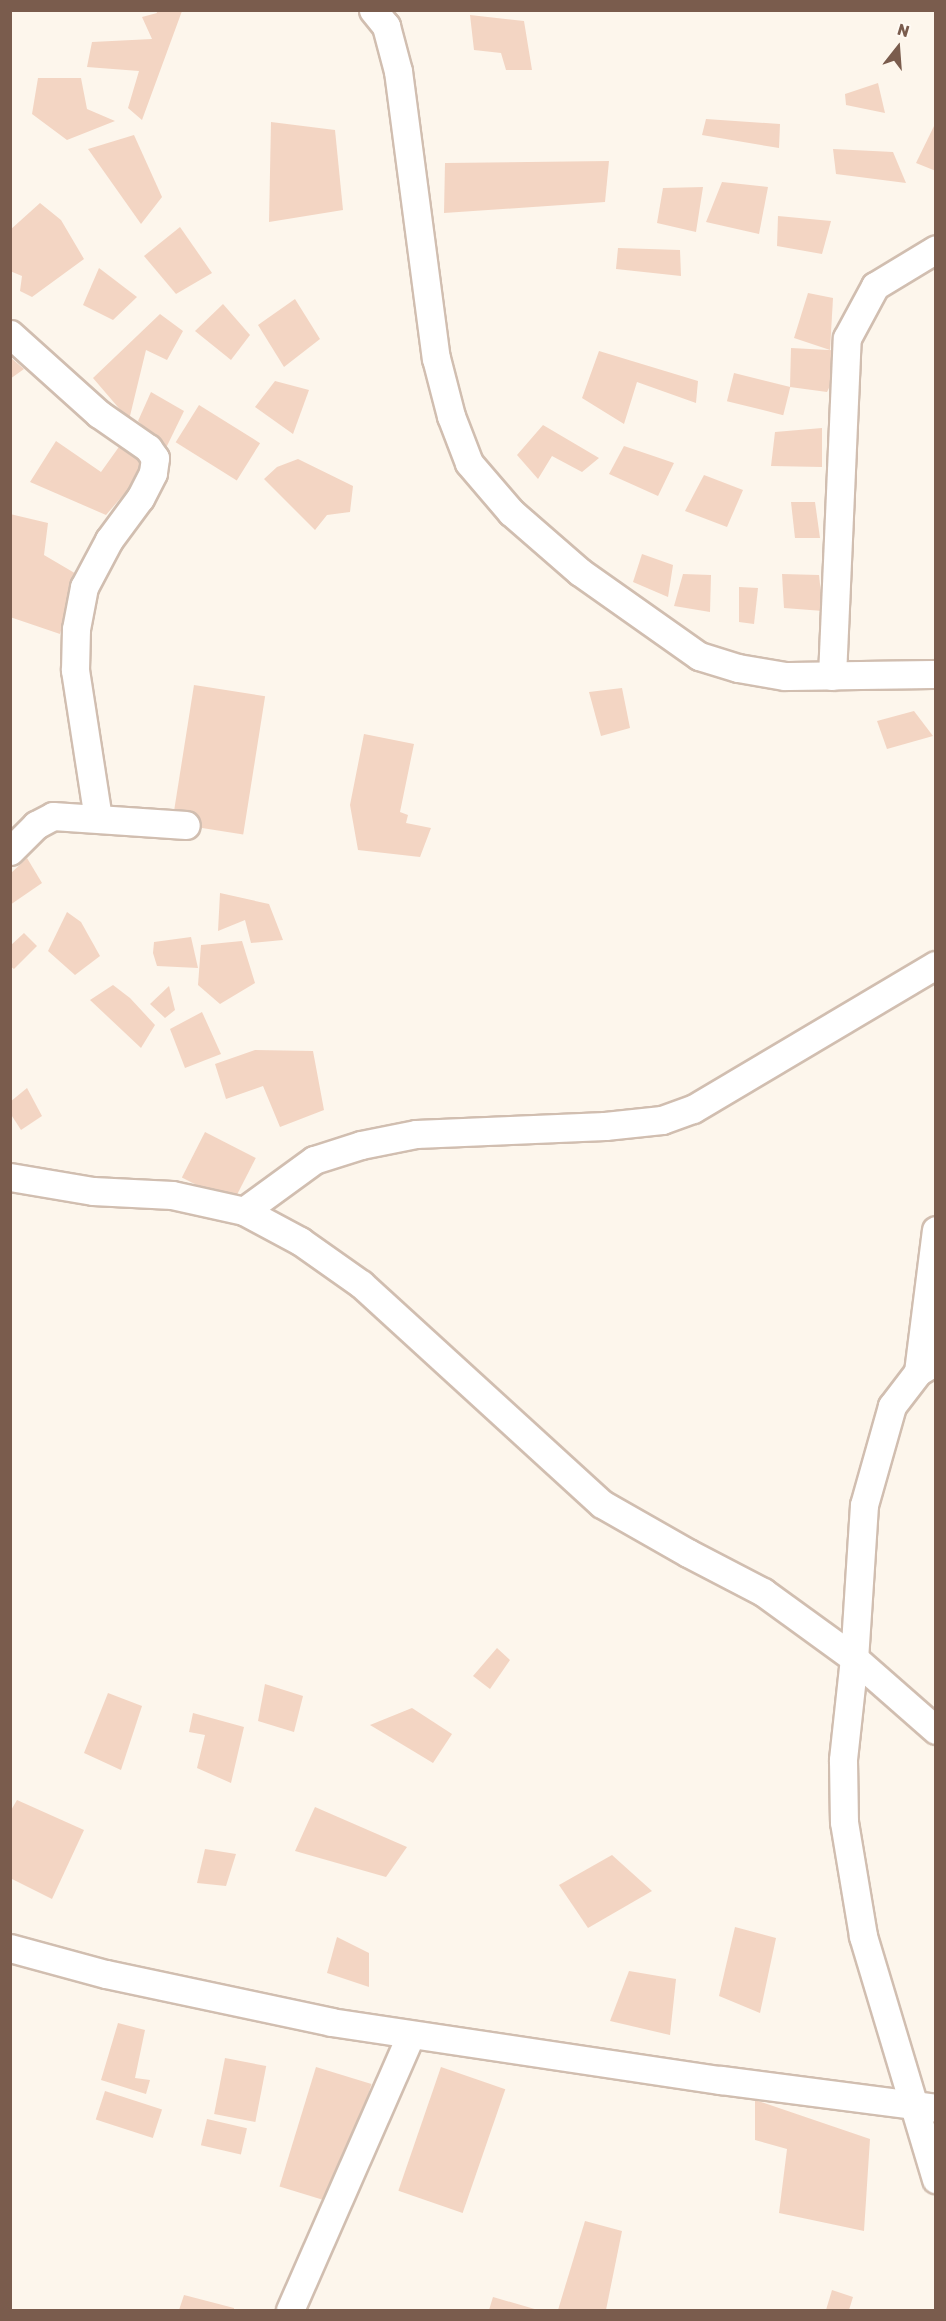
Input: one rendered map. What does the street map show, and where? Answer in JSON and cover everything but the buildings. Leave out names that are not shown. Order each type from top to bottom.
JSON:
[{"type":"street","points":[[373,10],[386,26],[398,70],[436,358],[451,416],[469,464],[511,512],[580,572],[699,656],[738,668],[785,676],[936,674]]},
{"type":"street","points":[[832,675],[847,338],[875,286],[936,249]]},
{"type":"street","points":[[10,334],[99,414],[148,448],[155,458],[153,473],[140,498],[109,540],[84,587],[76,629],[75,670],[98,818]]},
{"type":"street","points":[[10,851],[36,825],[54,816],[186,825]]},
{"type":"street","points":[[244,1210],[314,1160],[361,1145],[416,1134],[605,1126],[662,1120],[693,1109],[936,965]]},
{"type":"street","points":[[10,1177],[93,1191],[172,1195],[244,1210],[300,1241],[361,1284],[602,1504],[763,1592],[854,1658],[936,1730]]},
{"type":"street","points":[[936,1230],[927,1366],[892,1406],[864,1505],[854,1658],[843,1760],[844,1822],[863,1936],[925,2107],[936,2179]]},
{"type":"street","points":[[10,1948],[106,1974],[331,2022],[410,2036],[925,2107]]},
{"type":"street","points":[[290,2310],[410,2036]]}]
